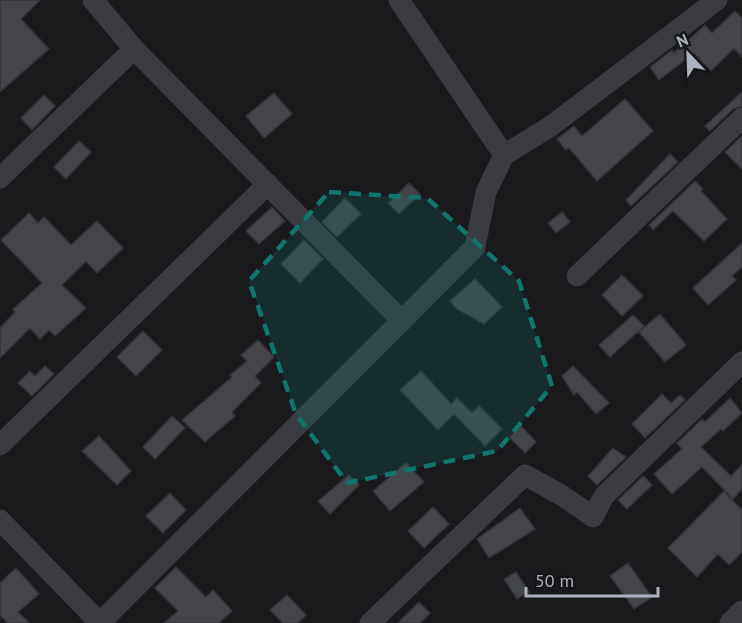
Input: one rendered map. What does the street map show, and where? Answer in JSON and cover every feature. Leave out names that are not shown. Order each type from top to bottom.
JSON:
[{"type":"street","points":[[93,0],[134,49],[402,321]]},
{"type":"street","points":[[399,0],[504,155]]},
{"type":"street","points":[[0,520],[100,623],[475,247],[486,192],[504,155],[551,126],[717,0]]},
{"type":"street","points":[[0,178],[134,49]]},
{"type":"street","points":[[577,276],[742,118]]},
{"type":"street","points":[[0,445],[268,184]]},
{"type":"street","points":[[370,623],[525,476],[563,496],[592,517],[604,496],[742,362]]},
{"type":"street","points":[[729,623],[742,611]]},
{"type":"highlighted area","points":[[329,192],[427,198],[519,281],[552,386],[497,451],[347,483],[296,414],[249,281]]},
{"type":"building","points":[[0,0],[40,0],[21,19],[49,49],[0,92]]},
{"type":"building","points":[[735,11],[742,18],[742,57],[734,48],[711,71],[694,53],[659,80],[650,67],[672,50],[674,53],[705,25],[712,33]]},
{"type":"building","points":[[742,92],[742,106],[733,109],[710,131],[705,126]]},
{"type":"building","points":[[274,93],[292,114],[264,138],[246,116]]},
{"type":"building","points":[[44,95],[55,106],[32,130],[21,118]]},
{"type":"building","points":[[625,99],[653,131],[597,181],[569,148],[566,150],[557,139],[574,126],[582,136]]},
{"type":"building","points":[[742,136],[742,169],[725,152]]},
{"type":"building","points":[[79,141],[91,152],[66,179],[54,167]]},
{"type":"building","points":[[670,154],[678,162],[631,206],[626,200]]},
{"type":"building","points":[[695,181],[703,189],[701,191],[727,219],[704,241],[673,211],[653,230],[649,225]]},
{"type":"building","points":[[409,183],[420,194],[399,214],[388,203]]},
{"type":"building","points":[[345,198],[361,214],[337,237],[322,222]]},
{"type":"building","points":[[272,207],[285,221],[259,244],[246,231]]},
{"type":"building","points":[[562,212],[570,222],[556,233],[548,223]]},
{"type":"building","points":[[29,213],[38,223],[44,217],[71,245],[97,221],[123,248],[97,273],[86,261],[62,285],[86,308],[55,336],[49,330],[40,339],[30,328],[0,358],[0,328],[15,312],[13,309],[42,283],[1,240]]},
{"type":"building","points":[[304,240],[323,259],[300,283],[281,264]]},
{"type":"building","points":[[742,243],[742,267],[732,276],[736,280],[708,305],[693,288]]},
{"type":"building","points":[[622,275],[643,296],[622,316],[602,295]]},
{"type":"building","points":[[475,279],[502,307],[484,324],[457,309],[450,301]]},
{"type":"building","points":[[660,314],[686,345],[665,362],[639,332]]},
{"type":"building","points":[[633,315],[644,326],[610,357],[599,345]]},
{"type":"building","points":[[143,331],[162,350],[136,376],[117,357]]},
{"type":"building","points":[[258,340],[274,357],[255,376],[261,383],[232,412],[235,416],[205,442],[182,420],[232,377],[230,375],[247,361],[241,355]]},
{"type":"building","points":[[45,366],[54,374],[32,396],[18,383],[30,371],[35,376]]},
{"type":"building","points":[[573,366],[609,403],[596,414],[577,392],[574,395],[562,376]]},
{"type":"building","points":[[421,371],[451,404],[457,398],[472,413],[479,406],[502,429],[485,446],[454,414],[438,430],[400,390]]},
{"type":"building","points":[[662,394],[671,403],[680,395],[685,400],[645,438],[632,424]]},
{"type":"building","points":[[730,398],[742,413],[701,447],[731,476],[742,465],[742,489],[733,499],[702,467],[672,494],[654,474],[682,449],[677,443],[702,419],[705,422]]},
{"type":"building","points":[[172,416],[185,428],[155,459],[143,447]]},
{"type":"building","points":[[521,426],[536,442],[525,453],[509,437]]},
{"type":"building","points":[[99,436],[131,471],[117,485],[82,451]]},
{"type":"building","points":[[613,448],[626,457],[597,485],[588,476]]},
{"type":"building","points":[[406,463],[424,482],[390,511],[373,491]]},
{"type":"building","points":[[349,475],[359,485],[330,514],[318,501]]},
{"type":"building","points":[[643,476],[652,485],[627,509],[618,500]]},
{"type":"building","points":[[724,491],[742,510],[742,552],[729,565],[718,554],[697,577],[668,548]]},
{"type":"building","points":[[170,493],[186,510],[163,533],[146,516]]},
{"type":"building","points":[[433,507],[449,524],[424,548],[408,531]]},
{"type":"building","points":[[520,508],[535,529],[489,558],[477,539]]},
{"type":"building","points":[[628,563],[652,597],[634,609],[610,576]]},
{"type":"building","points":[[176,567],[206,597],[213,590],[232,611],[219,623],[164,623],[178,611],[155,588]]},
{"type":"building","points":[[16,568],[39,594],[18,612],[29,623],[8,623],[0,615],[0,583]]},
{"type":"building","points":[[516,572],[529,592],[517,599],[504,579]]},
{"type":"building","points":[[287,595],[306,615],[297,623],[283,623],[270,610]]},
{"type":"building","points":[[419,602],[430,613],[420,623],[398,623]]}]
